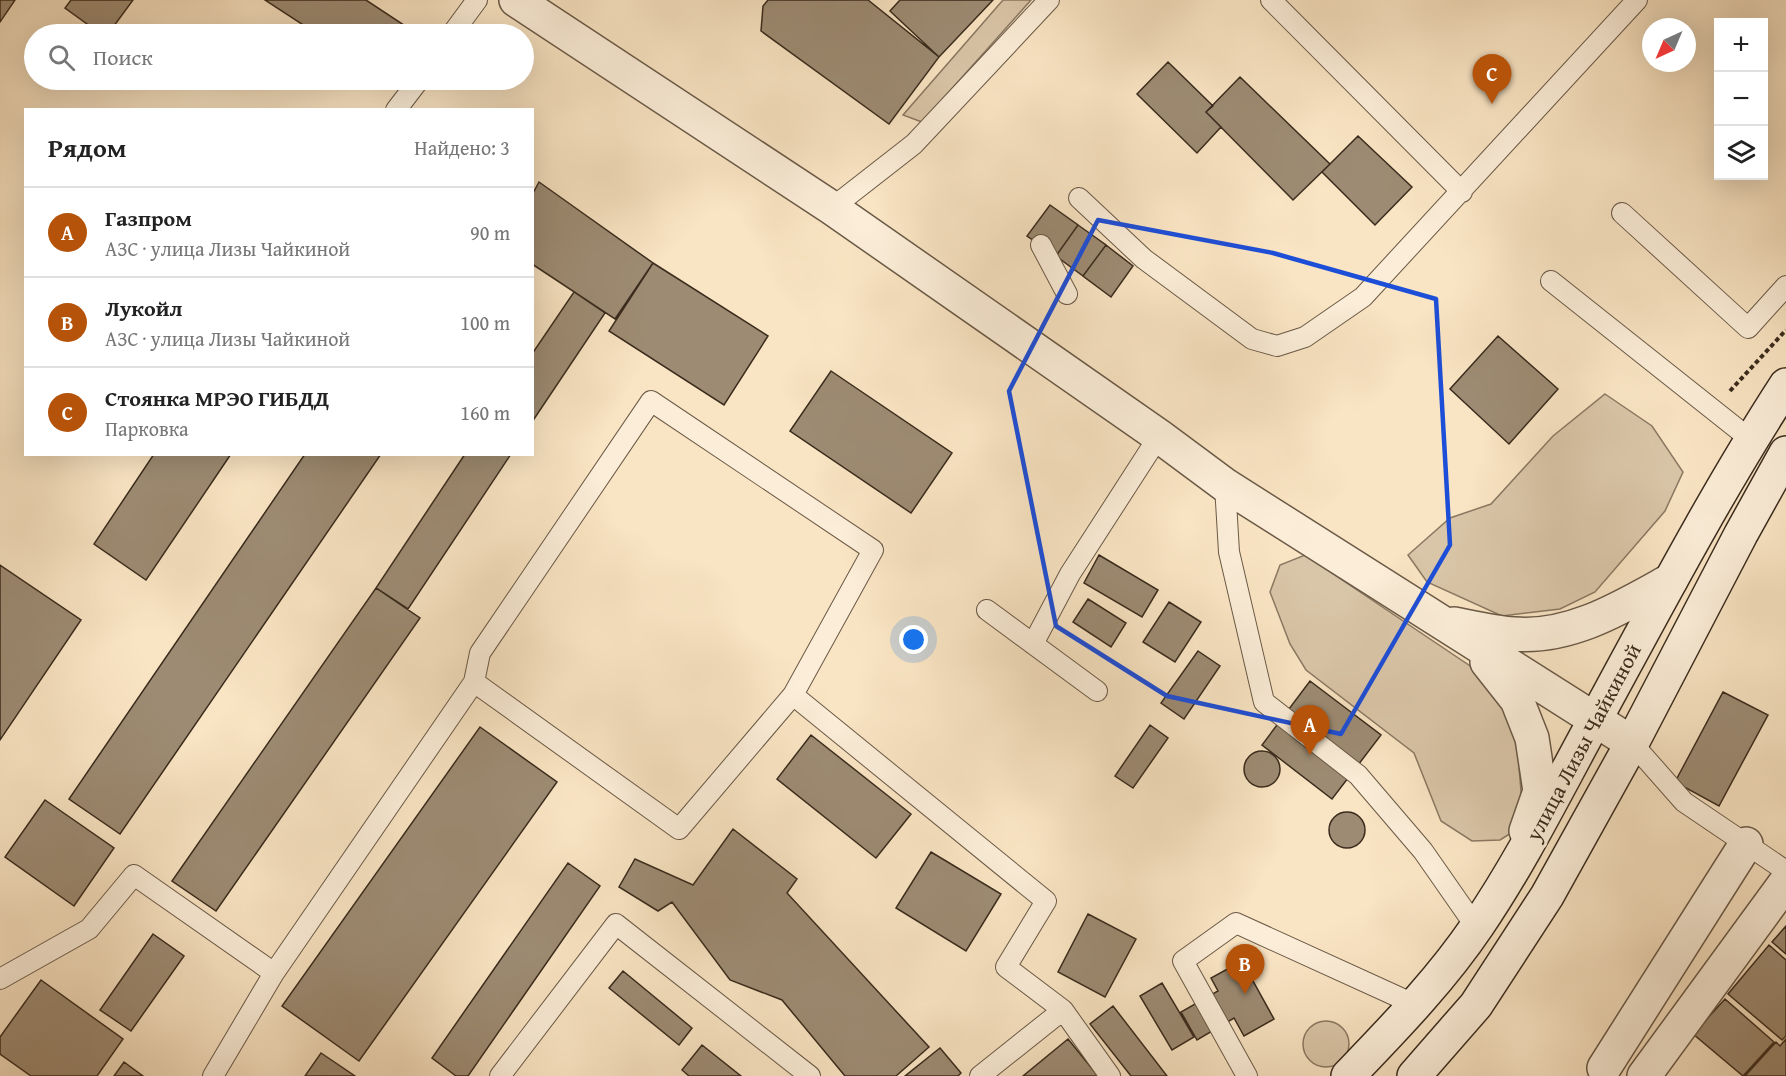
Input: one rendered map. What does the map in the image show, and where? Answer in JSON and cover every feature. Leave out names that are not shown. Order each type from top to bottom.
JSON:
[{"type":"street","points":[[516,0],[832,208],[1160,436],[1225,485],[1632,743]]},
{"type":"street","name":"улица Лизы Чайкиной","points":[[1348,1076],[1416,1005],[1476,927],[1513,872],[1671,580],[1750,440],[1786,385]]},
{"type":"street","name":"улица Лизы Чайкиной","points":[[1414,1076],[1482,995],[1547,896],[1632,743],[1740,534],[1786,453]]},
{"type":"street","points":[[1437,621],[1516,635],[1565,629],[1607,615],[1671,580]]},
{"type":"street","points":[[1437,621],[1488,662],[1517,700],[1532,738],[1540,791],[1513,872]]},
{"type":"street","points":[[1606,1073],[1746,844]]},
{"type":"street","points":[[1644,1076],[1786,882]]},
{"type":"lane","points":[[459,24],[477,0]]},
{"type":"lane","points":[[832,208],[914,144],[1049,0]]},
{"type":"lane","points":[[1271,0],[1462,192]]},
{"type":"lane","points":[[1079,198],[1144,259],[1252,339],[1277,346],[1305,337],[1363,297],[1637,0]]},
{"type":"lane","points":[[398,108],[411,90]]},
{"type":"lane","points":[[1622,213],[1748,328],[1786,286]]},
{"type":"lane","points":[[1041,245],[1067,294]]},
{"type":"lane","points":[[1551,281],[1750,440]]},
{"type":"lane","points":[[213,1076],[274,973],[474,682],[480,653],[651,401],[873,550],[793,695],[679,829],[474,682]]},
{"type":"lane","points":[[1032,644],[1070,574],[1160,436]]},
{"type":"lane","points":[[1225,485],[1229,552],[1264,702],[1358,775],[1423,851],[1476,927]]},
{"type":"lane","points":[[987,610],[1097,691]]},
{"type":"lane","points":[[793,695],[1047,901],[1006,967],[1062,1010],[1110,1076]]},
{"type":"lane","points":[[1632,743],[1684,802],[1786,871]]},
{"type":"lane","points":[[0,979],[89,929],[134,875],[274,973]]},
{"type":"lane","points":[[1247,1076],[1183,961],[1236,923],[1416,1005]]},
{"type":"lane","points":[[500,1076],[616,924],[810,1076]]},
{"type":"lane","points":[[980,1076],[1062,1010]]},
{"type":"path","points":[[1712,410],[1786,330]]},
{"type":"highlighted area","points":[[1098,220],[1273,253],[1436,299],[1450,545],[1341,734],[1167,696],[1056,626],[1009,391]]},
{"type":"shaded area","points":[[1003,0],[1031,0],[922,122],[903,115]]},
{"type":"shaded area","points":[[1605,394],[1652,426],[1683,472],[1665,511],[1595,592],[1560,609],[1502,616],[1427,582],[1408,555],[1450,518],[1491,504],[1553,436]]},
{"type":"shaded area","points":[[1305,555],[1491,680],[1517,742],[1521,791],[1516,830],[1500,840],[1472,841],[1441,821],[1414,753],[1306,670],[1290,644],[1270,592],[1280,565]]},
{"type":"shaded area","points":[[1331,1021],[1343,1027],[1348,1035],[1348,1053],[1343,1061],[1335,1066],[1321,1067],[1309,1061],[1304,1053],[1303,1039],[1309,1027],[1317,1022]]},
{"type":"building","points":[[0,0],[15,0],[0,22]]},
{"type":"building","points":[[71,0],[133,0],[115,24],[87,24],[65,8]]},
{"type":"building","points":[[265,0],[366,0],[402,24],[302,24]]},
{"type":"building","points":[[768,0],[868,0],[939,57],[889,124],[761,31],[763,6]]},
{"type":"building","points":[[900,0],[993,0],[939,57],[890,11]]},
{"type":"building","points":[[1168,62],[1213,106],[1206,112],[1221,127],[1197,153],[1137,94]]},
{"type":"building","points":[[1240,77],[1330,164],[1293,200],[1206,112]]},
{"type":"building","points":[[1358,136],[1412,187],[1375,225],[1322,172]]},
{"type":"building","points":[[539,182],[653,263],[615,319],[534,265],[534,191]]},
{"type":"building","points":[[1050,205],[1078,225],[1056,256],[1027,236]]},
{"type":"building","points":[[1078,225],[1106,245],[1083,276],[1056,256]]},
{"type":"building","points":[[1106,245],[1133,266],[1111,297],[1083,276]]},
{"type":"building","points":[[653,263],[768,336],[724,405],[609,331]]},
{"type":"building","points":[[574,292],[605,313],[534,419],[534,351]]},
{"type":"building","points":[[1498,336],[1558,389],[1509,444],[1450,389]]},
{"type":"building","points":[[831,371],[952,453],[911,513],[790,431]]},
{"type":"building","points":[[153,456],[230,456],[146,580],[94,544]]},
{"type":"building","points":[[304,456],[380,456],[120,834],[69,799]]},
{"type":"building","points":[[464,456],[510,456],[408,609],[376,588]]},
{"type":"building","points":[[1099,555],[1158,590],[1142,617],[1084,583]]},
{"type":"building","points":[[0,565],[81,620],[0,740]]},
{"type":"building","points":[[376,588],[420,618],[216,911],[172,881]]},
{"type":"building","points":[[1088,599],[1126,623],[1111,647],[1073,622]]},
{"type":"building","points":[[1169,602],[1201,622],[1175,662],[1143,642]]},
{"type":"building","points":[[1198,651],[1220,666],[1184,719],[1161,703]]},
{"type":"building","points":[[1310,681],[1381,735],[1332,799],[1262,745]]},
{"type":"building","points":[[1723,692],[1768,715],[1719,806],[1675,782]]},
{"type":"building","points":[[1150,725],[1168,738],[1133,788],[1115,776]]},
{"type":"building","points":[[480,727],[557,782],[359,1061],[282,1006]]},
{"type":"building","points":[[811,735],[911,814],[876,858],[777,779]]},
{"type":"building","points":[[1262,751],[1275,756],[1280,769],[1275,782],[1262,787],[1249,782],[1244,769],[1249,756]]},
{"type":"building","points":[[45,800],[114,848],[74,906],[5,857]]},
{"type":"building","points":[[1347,812],[1360,817],[1365,830],[1360,843],[1347,848],[1334,843],[1329,830],[1334,817]]},
{"type":"building","points":[[733,829],[797,879],[787,893],[929,1047],[896,1076],[845,1076],[782,1000],[730,980],[672,902],[658,911],[619,887],[635,859],[693,885]]},
{"type":"building","points":[[931,852],[1001,894],[966,951],[896,908]]},
{"type":"building","points":[[568,863],[600,886],[468,1076],[456,1076],[432,1058]]},
{"type":"building","points":[[1088,914],[1136,939],[1105,997],[1058,972]]},
{"type":"building","points":[[1786,926],[1786,954],[1772,942]]},
{"type":"building","points":[[153,934],[184,956],[131,1031],[100,1010]]},
{"type":"building","points":[[1769,945],[1786,960],[1786,1036],[1782,1040],[1728,994]]},
{"type":"building","points":[[1242,961],[1274,1019],[1244,1036],[1234,1018],[1197,1040],[1181,1012],[1218,991],[1211,978]]},
{"type":"building","points":[[623,971],[692,1028],[679,1045],[609,988]]},
{"type":"building","points":[[41,980],[123,1039],[97,1076],[31,1076],[0,1054],[0,1037]]},
{"type":"building","points":[[1162,983],[1194,1037],[1172,1050],[1140,996]]},
{"type":"building","points":[[1725,999],[1774,1042],[1743,1076],[1693,1034]]},
{"type":"building","points":[[1113,1006],[1167,1076],[1131,1076],[1090,1024]]},
{"type":"building","points":[[1068,1039],[1098,1076],[1023,1076]]},
{"type":"building","points":[[1786,1039],[1786,1076],[1745,1076],[1776,1042],[1780,1046]]},
{"type":"building","points":[[702,1045],[741,1076],[689,1076],[682,1070]]},
{"type":"building","points":[[940,1048],[961,1073],[958,1076],[905,1076]]},
{"type":"building","points":[[321,1053],[355,1076],[305,1076]]},
{"type":"building","points":[[124,1062],[143,1076],[114,1076]]},
{"type":"place","name":"Стоянка МРЭО ГИБДД","points":[[1492,104]]},
{"type":"place","name":"Газпром","points":[[1310,755]]},
{"type":"place","name":"Лукойл","points":[[1245,994]]}]
